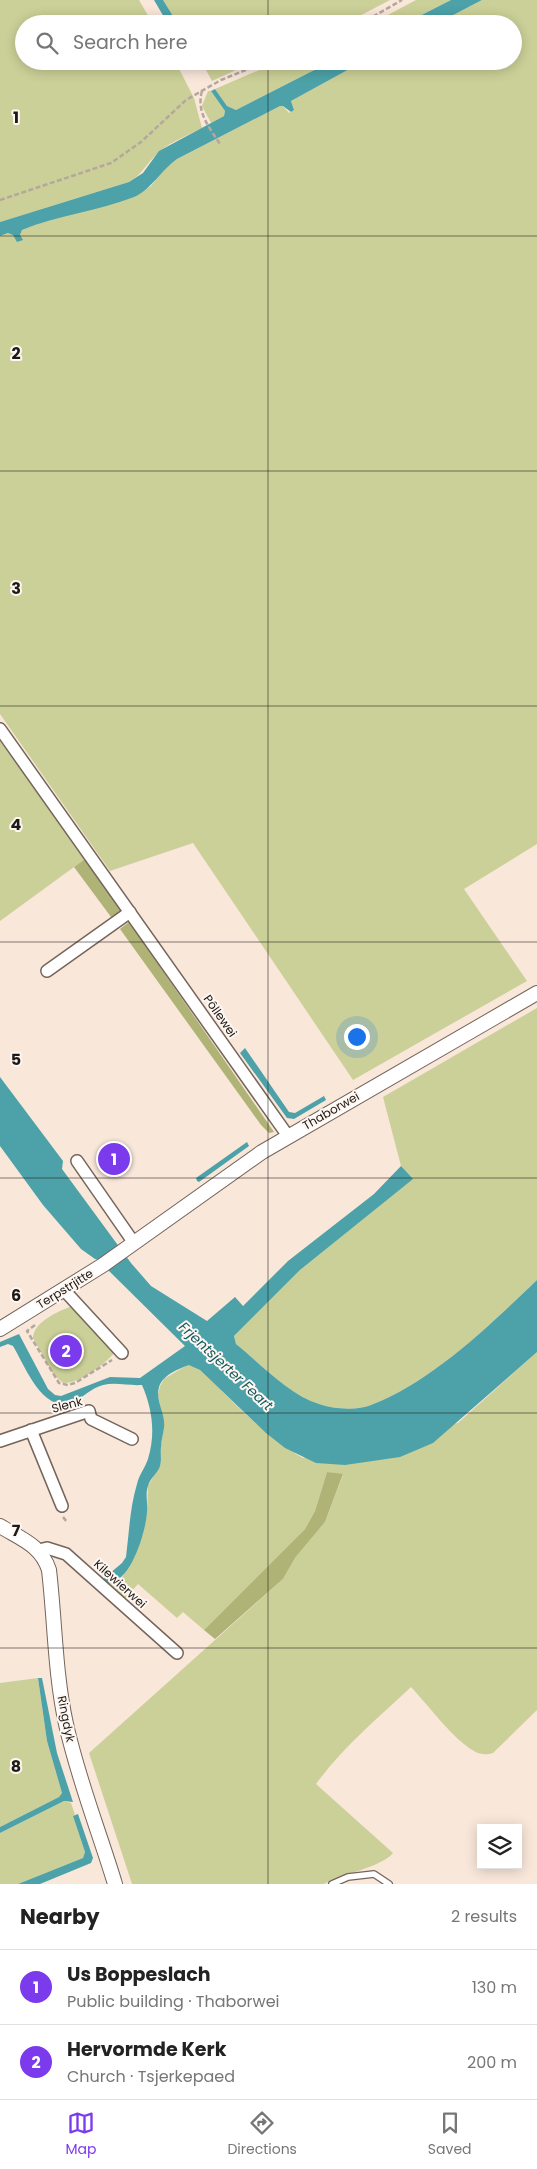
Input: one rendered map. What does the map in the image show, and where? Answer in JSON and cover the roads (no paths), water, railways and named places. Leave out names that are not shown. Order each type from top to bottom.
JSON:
[{"type":"street","name":"Pôllewei","points":[[0,728],[288,1136]]},
{"type":"street","points":[[47,971],[130,912]]},
{"type":"street","name":"Thaborwei","points":[[104,1265],[238,1168],[288,1136],[537,993]]},
{"type":"street","points":[[77,1161],[128,1247]]},
{"type":"street","name":"Terpstrjitte","points":[[0,1329],[104,1265]]},
{"type":"street","points":[[64,1290],[121,1352]]},
{"type":"street","name":"Slenk","points":[[0,1441],[90,1411],[91,1419],[132,1439]]},
{"type":"street","points":[[31,1430],[62,1506]]},
{"type":"street","points":[[0,1526],[39,1550]]},
{"type":"street","name":"Kilewierwei","points":[[39,1550],[47,1548],[66,1554],[177,1653]]},
{"type":"street","name":"Ringdyk","points":[[39,1550],[45,1558],[49,1570],[56,1660],[71,1747],[115,1884]]},
{"type":"lane","points":[[332,1884],[348,1877],[374,1874],[389,1884]]},
{"type":"water","points":[[154,0],[163,0],[172,15],[163,15]]},
{"type":"water","points":[[451,0],[482,0],[453,15],[422,15]]},
{"type":"water","points":[[314,70],[348,70],[291,101],[294,110],[291,112],[280,106],[177,159],[146,189],[134,197],[50,220],[22,230],[20,235],[23,240],[17,242],[13,235],[8,233],[0,236],[0,222],[129,182],[143,173],[159,151],[224,116],[225,111],[211,91],[215,89],[227,106],[236,110]]},
{"type":"water","points":[[245,1048],[289,1112],[295,1113],[324,1096],[326,1100],[294,1119],[287,1118],[240,1053]]},
{"type":"water","name":"Frjentsjerter Feart","points":[[0,1077],[63,1161],[62,1169],[131,1263],[151,1286],[207,1321],[235,1297],[243,1306],[288,1261],[374,1194],[401,1166],[413,1179],[300,1270],[234,1336],[236,1344],[296,1393],[319,1404],[345,1409],[365,1407],[394,1395],[438,1367],[460,1350],[537,1280],[537,1352],[433,1443],[400,1457],[345,1465],[316,1463],[285,1448],[266,1433],[200,1370],[189,1365],[176,1371],[164,1379],[158,1392],[164,1418],[161,1461],[159,1469],[150,1480],[147,1489],[144,1532],[129,1567],[115,1582],[106,1583],[103,1579],[122,1563],[126,1557],[135,1493],[138,1481],[147,1462],[152,1440],[152,1421],[142,1385],[103,1385],[73,1402],[62,1404],[53,1402],[36,1386],[13,1346],[8,1344],[0,1347],[0,1342],[19,1334],[48,1389],[55,1395],[61,1396],[110,1377],[140,1378],[185,1346],[107,1269],[101,1260],[95,1259],[81,1249],[43,1205],[0,1146]]},
{"type":"water","points":[[247,1142],[249,1146],[199,1182],[197,1181],[196,1178]]},
{"type":"water","points":[[38,1678],[42,1678],[57,1753],[73,1802],[64,1801],[0,1833],[0,1827],[59,1797],[62,1793],[47,1741]]},
{"type":"water","points":[[78,1814],[93,1858],[91,1863],[40,1884],[18,1884],[83,1858],[85,1852],[73,1816]]},
{"type":"place","name":"Us Boppeslach","points":[[114,1159]]},
{"type":"place","name":"Hervormde Kerk","points":[[66,1351]]}]
